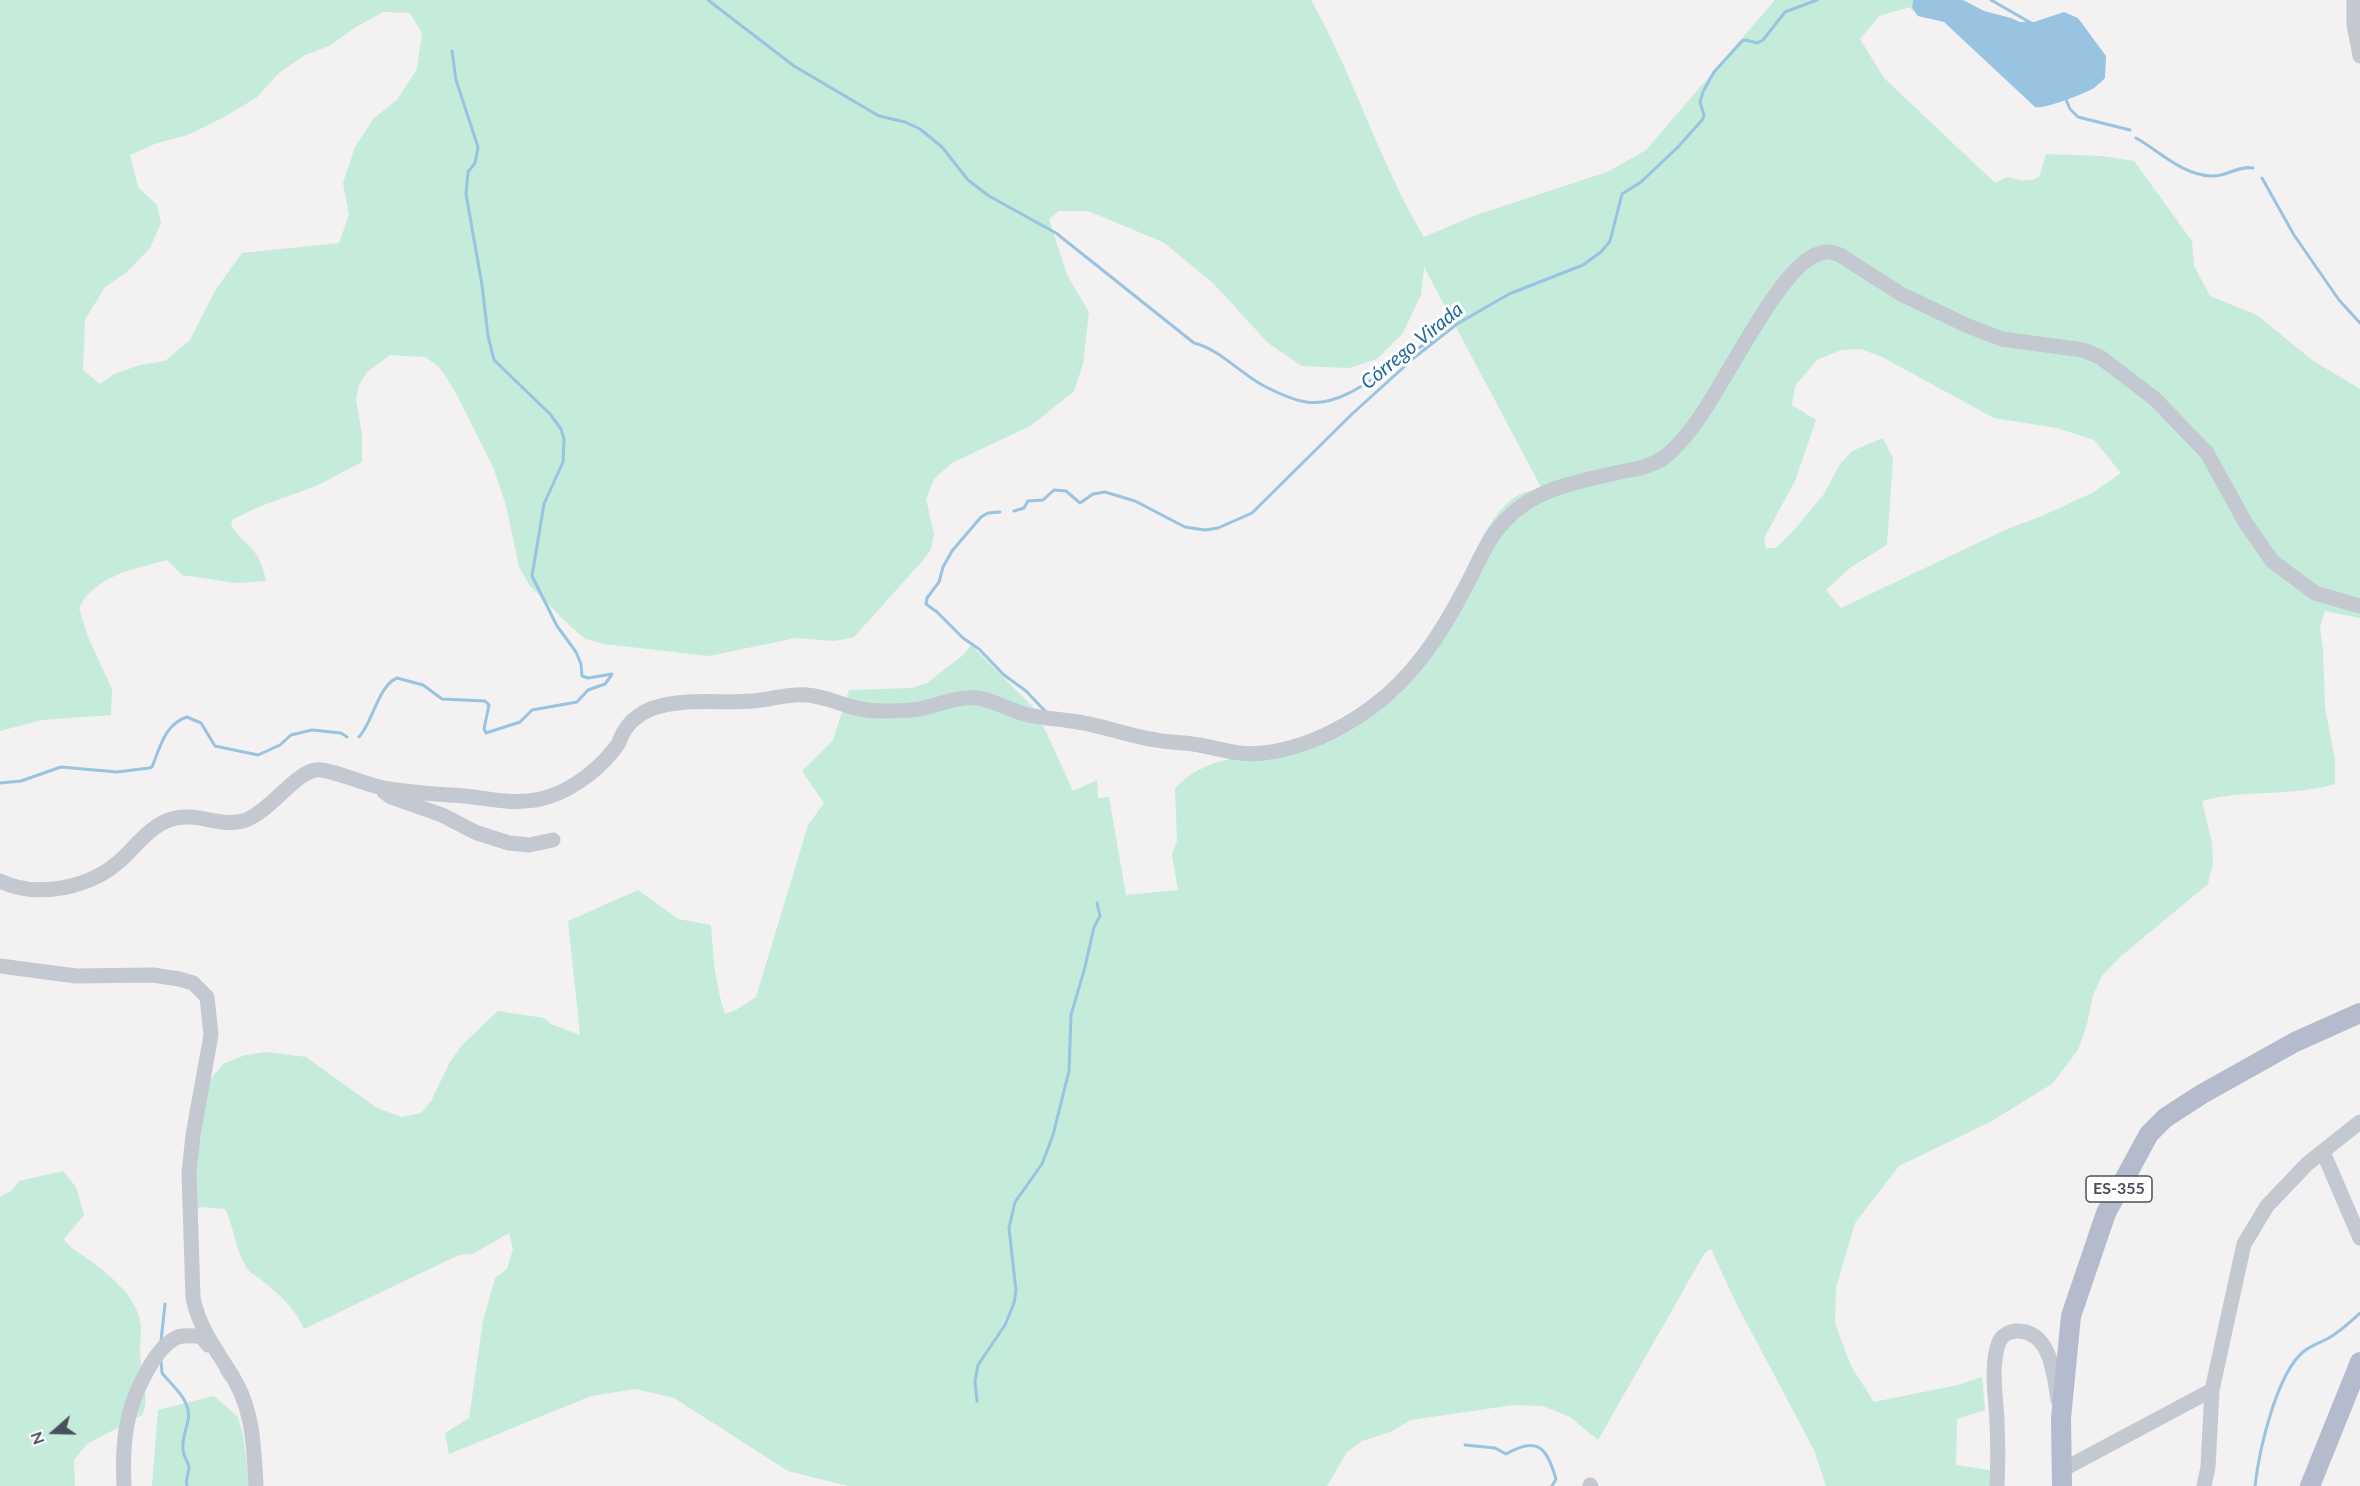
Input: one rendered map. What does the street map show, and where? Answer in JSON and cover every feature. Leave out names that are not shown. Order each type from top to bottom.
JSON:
[{"type":"main road","name":"ES-355","points":[[2062,1478],[2061,1418],[2071,1316],[2076,1294],[2106,1213],[2149,1134],[2184,1104],[2295,1042],[2360,1013]]},
{"type":"main road","points":[[2310,1486],[2360,1362]]},
{"type":"street","points":[[2354,0],[2354,24],[2360,56]]},
{"type":"street","points":[[0,881],[29,890],[51,890],[82,881],[108,870],[154,828],[167,820],[190,816],[228,823],[243,822],[270,806],[303,776],[314,770],[324,770],[391,790],[476,797],[513,803],[543,799],[572,786],[608,758],[631,722],[646,710],[672,703],[714,700],[745,702],[793,695],[815,696],[841,705],[871,711],[919,709],[970,697],[988,700],[1035,717],[1075,721],[1155,740],[1197,745],[1240,754],[1262,754],[1294,748],[1336,729],[1370,708],[1398,686],[1446,626],[1487,546],[1500,525],[1518,508],[1537,496],[1562,486],[1646,466],[1663,458],[1677,445],[1697,422],[1780,289],[1808,260],[1820,253],[1829,252],[1840,255],[1901,294],[1976,330],[2002,339],[2083,350],[2100,357],[2155,399],[2207,453],[2245,522],[2272,561],[2315,593],[2360,606]]},
{"type":"street","points":[[373,785],[391,797],[441,815],[477,833],[508,843],[529,845],[553,840]]},
{"type":"street","points":[[0,966],[76,976],[153,975],[193,983],[207,997],[212,1035],[193,1135],[189,1173],[193,1299],[204,1333],[233,1377],[250,1416],[256,1486]]},
{"type":"street","points":[[2204,1486],[2208,1467],[2212,1390],[2244,1244],[2267,1206],[2307,1164],[2360,1122]]},
{"type":"street","points":[[2323,1152],[2360,1238]]},
{"type":"street","points":[[1997,1486],[1995,1367],[1999,1342],[2004,1335],[2013,1331],[2029,1333],[2043,1345],[2051,1362],[2061,1418]]},
{"type":"street","points":[[124,1486],[123,1458],[127,1423],[149,1367],[160,1352],[179,1337],[201,1336],[233,1377]]},
{"type":"street","points":[[2062,1478],[2212,1390]]},
{"type":"green space","points":[[0,0],[1311,0],[1393,179],[1424,237],[1476,215],[1607,172],[1646,150],[1775,0],[1913,0],[1914,13],[1910,7],[1879,16],[1860,39],[1884,78],[1995,183],[2007,177],[2027,180],[2039,177],[2046,154],[2101,156],[2134,161],[2192,241],[2194,266],[2210,296],[2257,315],[2312,360],[2360,389],[2360,618],[2325,611],[2320,627],[2325,707],[2335,760],[2335,784],[2302,790],[2218,797],[2202,801],[2212,843],[2213,863],[2208,884],[2120,957],[2102,976],[2093,995],[2087,1024],[2078,1050],[2052,1084],[1990,1122],[1899,1166],[1855,1223],[1836,1288],[1835,1323],[1851,1366],[1874,1402],[1958,1385],[1982,1377],[1985,1410],[1957,1419],[1956,1465],[1995,1471],[1995,1486],[1826,1486],[1814,1450],[1736,1303],[1711,1249],[1704,1254],[1598,1440],[1570,1417],[1543,1406],[1513,1405],[1411,1420],[1390,1432],[1362,1441],[1347,1452],[1327,1486],[848,1486],[788,1471],[674,1398],[636,1389],[591,1396],[449,1454],[445,1433],[469,1418],[483,1321],[495,1278],[507,1269],[513,1249],[509,1233],[473,1254],[459,1255],[304,1329],[297,1315],[287,1303],[249,1271],[244,1264],[225,1209],[202,1207],[194,1211],[200,1092],[223,1064],[245,1055],[267,1052],[306,1057],[377,1108],[402,1117],[421,1113],[431,1101],[450,1062],[462,1045],[498,1011],[544,1018],[551,1024],[580,1035],[568,921],[638,890],[678,919],[711,925],[717,981],[725,1014],[756,997],[808,825],[824,803],[802,771],[833,740],[849,690],[912,688],[927,683],[962,656],[971,645],[1036,710],[1073,791],[1097,780],[1098,798],[1109,797],[1126,895],[1178,890],[1172,854],[1177,841],[1175,788],[1188,777],[1215,763],[1298,742],[1336,723],[1371,701],[1406,666],[1438,623],[1453,598],[1482,538],[1500,511],[1515,497],[1541,487],[1424,267],[1421,295],[1403,333],[1377,359],[1349,368],[1302,366],[1268,343],[1213,283],[1163,242],[1088,211],[1059,211],[1049,219],[1067,275],[1089,312],[1083,364],[1074,391],[1032,425],[952,463],[934,479],[926,499],[934,534],[931,549],[854,637],[835,641],[796,638],[709,656],[604,644],[586,639],[570,626],[530,586],[519,567],[506,505],[493,467],[445,375],[437,365],[425,357],[390,355],[367,372],[359,385],[356,400],[362,434],[362,462],[316,486],[233,519],[231,525],[255,553],[266,581],[236,583],[182,575],[167,560],[129,570],[105,581],[86,597],[79,608],[88,637],[112,689],[111,715],[42,720],[0,731]],"holes":[[[383,12],[410,13],[422,33],[417,69],[397,100],[374,118],[355,147],[343,183],[349,215],[339,243],[242,253],[216,289],[190,340],[165,361],[140,365],[114,374],[100,384],[83,370],[85,320],[105,287],[127,272],[150,248],[161,223],[157,205],[138,187],[130,155],[157,143],[188,135],[224,117],[256,98],[279,73],[305,55],[329,46]],[[1861,349],[1882,357],[1994,418],[2057,428],[2094,440],[2121,473],[2092,493],[2005,530],[1841,608],[1826,590],[1851,567],[1887,545],[1893,459],[1883,438],[1852,451],[1840,464],[1824,494],[1776,548],[1766,548],[1764,538],[1795,481],[1816,420],[1792,405],[1795,386],[1817,360],[1841,350]]]},
{"type":"green space","points":[[63,1171],[76,1187],[84,1215],[64,1239],[124,1290],[139,1317],[144,1409],[142,1415],[87,1444],[74,1460],[75,1486],[0,1486],[0,1197],[12,1190],[19,1181]]},
{"type":"green space","points":[[214,1396],[238,1417],[243,1435],[250,1486],[152,1486],[158,1410]]},
{"type":"water","points":[[1913,0],[1963,0],[1984,11],[2020,22],[2034,22],[2064,12],[2078,18],[2106,56],[2105,78],[2083,94],[2055,104],[2035,107],[1944,22],[1918,16],[1912,8]]},
{"type":"waterway","points":[[708,0],[794,66],[879,116],[905,122],[920,129],[942,147],[968,180],[989,196],[1056,233],[1194,343],[1214,351],[1249,377],[1277,392],[1306,402],[1323,402],[1340,397],[1440,337]]},
{"type":"waterway","name":"Córrego Virada","points":[[1014,511],[1024,508],[1028,501],[1043,500],[1054,490],[1066,491],[1080,503],[1093,494],[1105,492],[1135,501],[1185,527],[1205,530],[1218,528],[1252,513],[1352,414],[1415,357],[1457,324],[1509,294],[1583,265],[1601,252],[1610,241],[1622,194],[1641,182],[1678,147],[1703,119],[1700,102],[1714,72],[1742,41],[1757,43],[1763,40],[1785,12],[1817,0]]},
{"type":"waterway","name":"Córrego Virada","points":[[1991,0],[2031,23]]},
{"type":"waterway","points":[[452,51],[456,80],[478,147],[475,163],[468,172],[466,194],[482,285],[488,336],[494,360],[550,414],[561,429],[564,439],[563,462],[544,504],[532,576],[557,626],[576,652],[581,664],[582,676],[588,678],[612,674]]},
{"type":"waterway","points":[[2065,97],[2070,109],[2078,117],[2130,130]]},
{"type":"waterway","points":[[2136,138],[2172,162],[2201,175],[2217,176],[2243,168],[2253,168]]},
{"type":"waterway","points":[[2262,178],[2294,235],[2339,300],[2360,323]]},
{"type":"waterway","points":[[1000,512],[988,513],[981,517],[952,551],[943,567],[939,582],[927,598],[926,604],[963,638],[979,649],[1004,675],[1026,691],[1046,712]]},
{"type":"waterway","name":"Córrego Virada","points":[[359,737],[385,688],[397,678],[423,685],[442,699],[485,701],[489,705],[484,729],[486,733],[520,722],[532,710],[577,702],[588,690],[605,684],[611,676]]},
{"type":"waterway","name":"Córrego Virada","points":[[0,783],[21,781],[61,767],[117,772],[152,767],[168,731],[173,725],[187,717],[201,723],[215,746],[258,755],[280,745],[291,735],[312,730],[341,733],[347,737]]},
{"type":"waterway","points":[[977,1401],[975,1381],[978,1365],[1005,1325],[1014,1303],[1016,1291],[1009,1228],[1015,1202],[1042,1164],[1053,1135],[1069,1071],[1071,1015],[1094,927],[1100,916],[1097,903]]},
{"type":"waterway","points":[[161,1341],[165,1304]]},
{"type":"waterway","points":[[2255,1486],[2270,1414],[2293,1363],[2303,1352],[2345,1327],[2360,1313]]},
{"type":"waterway","points":[[161,1360],[162,1373],[181,1394],[187,1407],[188,1421],[183,1445],[189,1467],[187,1486]]},
{"type":"waterway","points":[[1465,1445],[1495,1448],[1506,1454],[1526,1446],[1540,1448],[1549,1460],[1556,1479],[1552,1486]]}]
